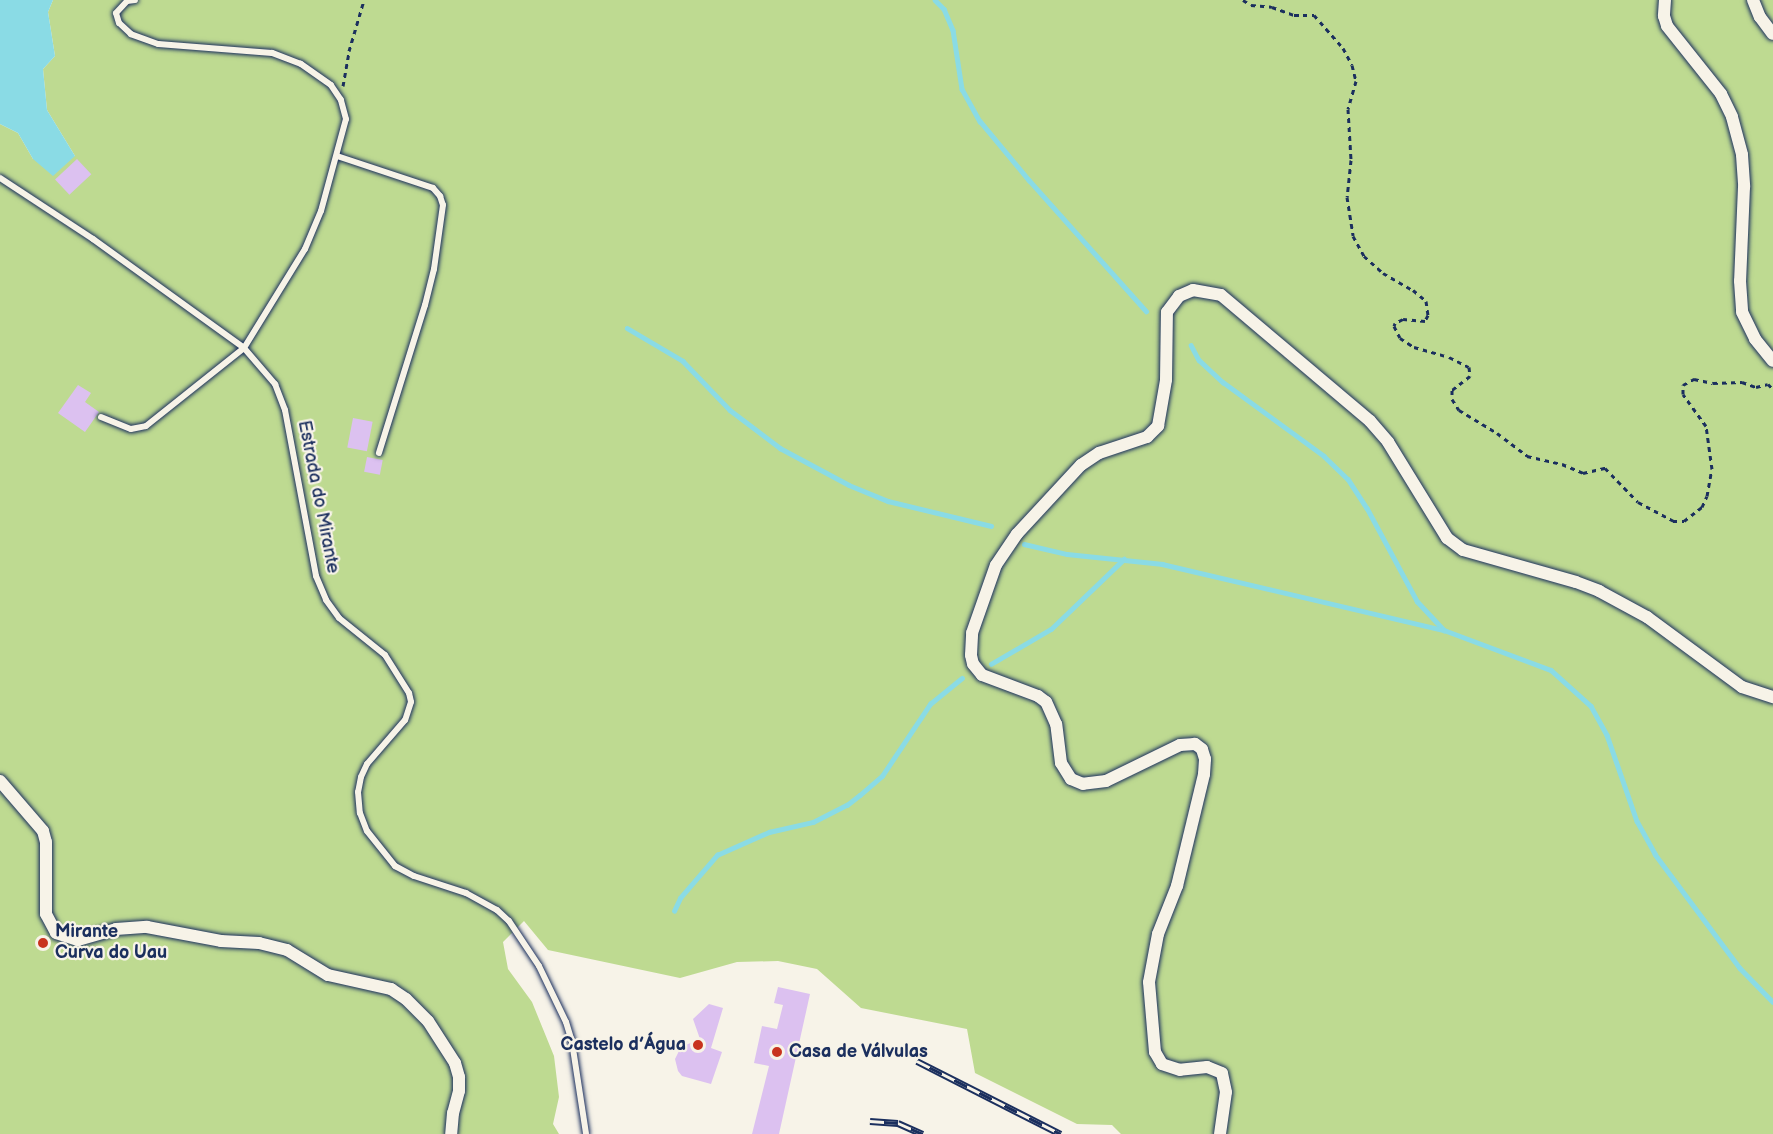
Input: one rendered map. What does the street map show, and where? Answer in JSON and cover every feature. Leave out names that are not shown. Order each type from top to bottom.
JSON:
[{"type":"street","points":[[1665,0],[1664,16],[1667,26],[1720,94],[1732,117],[1742,155],[1744,187],[1740,281],[1742,312],[1755,339],[1773,361]]},
{"type":"street","points":[[1754,0],[1760,17],[1773,34]]},
{"type":"street","points":[[1220,1134],[1226,1092],[1222,1073],[1215,1068],[1180,1070],[1162,1064],[1155,1052],[1149,982],[1158,934],[1177,886],[1204,774],[1205,759],[1202,749],[1195,744],[1180,745],[1106,781],[1083,784],[1071,779],[1061,763],[1056,724],[1046,702],[1038,696],[982,675],[973,664],[970,645],[996,565],[1017,534],[1081,465],[1110,449],[1147,437],[1158,426],[1166,380],[1167,312],[1179,296],[1193,290],[1221,295],[1370,421],[1388,441],[1442,532],[1463,550],[1576,582],[1599,591],[1647,617],[1742,687],[1773,697]]},
{"type":"street","points":[[0,781],[43,831],[46,842],[46,914],[56,933],[64,938],[78,940],[122,928],[147,927],[221,941],[265,944],[287,950],[328,975],[391,989],[406,999],[428,1021],[455,1063],[459,1077],[459,1091],[453,1113],[451,1134]]},
{"type":"lane","points":[[101,417],[131,429],[146,426],[244,348],[305,249],[321,211],[338,156],[346,119],[341,100],[331,84],[301,64],[272,53],[158,44],[131,34],[119,22],[116,13],[127,2],[135,0]]},
{"type":"lane","points":[[338,156],[423,183],[440,196],[443,205],[434,269],[425,305],[379,453]]},
{"type":"lane","name":"Estrada do Mirante","points":[[0,178],[93,239],[244,348],[275,384],[285,410],[316,576],[326,600],[339,618],[385,655],[409,693],[411,702],[405,720],[367,764],[361,777],[358,792],[360,813],[367,831],[395,866],[414,876],[466,893],[496,910],[509,921],[539,966],[566,1022],[572,1042],[585,1134]]},
{"type":"path","points":[[341,100],[349,51],[364,0]]},
{"type":"path","points":[[1244,0],[1251,5],[1272,7],[1294,15],[1314,15],[1343,48],[1352,65],[1356,81],[1348,109],[1351,160],[1347,197],[1353,236],[1364,256],[1383,273],[1413,290],[1426,301],[1428,315],[1425,321],[1403,319],[1395,323],[1394,326],[1400,338],[1414,347],[1449,357],[1469,367],[1470,376],[1452,390],[1452,399],[1459,410],[1497,432],[1527,456],[1562,464],[1583,473],[1605,468],[1638,502],[1673,521],[1684,521],[1702,507],[1707,496],[1712,469],[1706,426],[1683,394],[1683,385],[1694,379],[1713,383],[1742,382],[1756,387],[1768,384],[1773,389]]},
{"type":"green space","points":[[53,0],[1773,0],[1773,1134],[1121,1134],[1112,1125],[1077,1124],[975,1073],[967,1029],[861,1008],[817,969],[778,961],[737,962],[680,978],[548,950],[524,921],[503,942],[508,969],[532,1002],[554,1056],[559,1097],[553,1124],[559,1134],[0,1134],[0,124],[18,133],[33,159],[75,156],[47,110],[43,69],[55,56],[48,12]]},
{"type":"water","points":[[0,0],[53,0],[48,12],[55,56],[43,69],[47,110],[75,156],[53,176],[33,159],[18,133],[0,124]]},
{"type":"building","points":[[77,159],[91,174],[69,195],[55,179]]},
{"type":"building","points":[[78,385],[91,393],[85,402],[99,412],[85,432],[58,413]]},
{"type":"building","points":[[353,418],[373,422],[367,451],[347,447]]},
{"type":"building","points":[[367,457],[383,460],[380,475],[364,472]]},
{"type":"building","name":"Casa de Válvulas","points":[[778,987],[810,994],[779,1134],[752,1134],[769,1066],[754,1063],[762,1026],[777,1029],[783,1005],[774,1003]]},
{"type":"building","name":"Castelo d’Água","points":[[709,1004],[723,1008],[711,1048],[722,1052],[711,1084],[682,1076],[675,1059],[681,1047],[700,1039],[693,1019]]},
{"type":"waterway","points":[[935,0],[944,9],[953,30],[962,89],[980,121],[1029,180],[1146,311]]},
{"type":"waterway","points":[[627,328],[683,361],[730,410],[780,448],[849,485],[888,501],[991,526]]},
{"type":"waterway","points":[[1191,345],[1199,360],[1223,382],[1324,456],[1348,479],[1367,508],[1417,601],[1444,630],[1551,670],[1591,706],[1607,735],[1637,821],[1655,854],[1740,968],[1773,1002]]},
{"type":"waterway","points":[[1024,544],[1067,554],[1162,564],[1444,630]]},
{"type":"waterway","points":[[991,664],[1051,629],[1124,559]]},
{"type":"waterway","points":[[674,911],[680,898],[717,855],[769,832],[813,822],[847,805],[860,795],[882,776],[930,704],[962,678]]},
{"type":"railway","points":[[917,1061],[1061,1134]]},
{"type":"railway","points":[[870,1121],[898,1123],[923,1134]]},
{"type":"place","name":"Mirante Curva do Uau","points":[[43,943]]},
{"type":"place","name":"Castelo d’Água","points":[[698,1045]]},
{"type":"place","name":"Casa de Válvulas","points":[[777,1052]]}]
